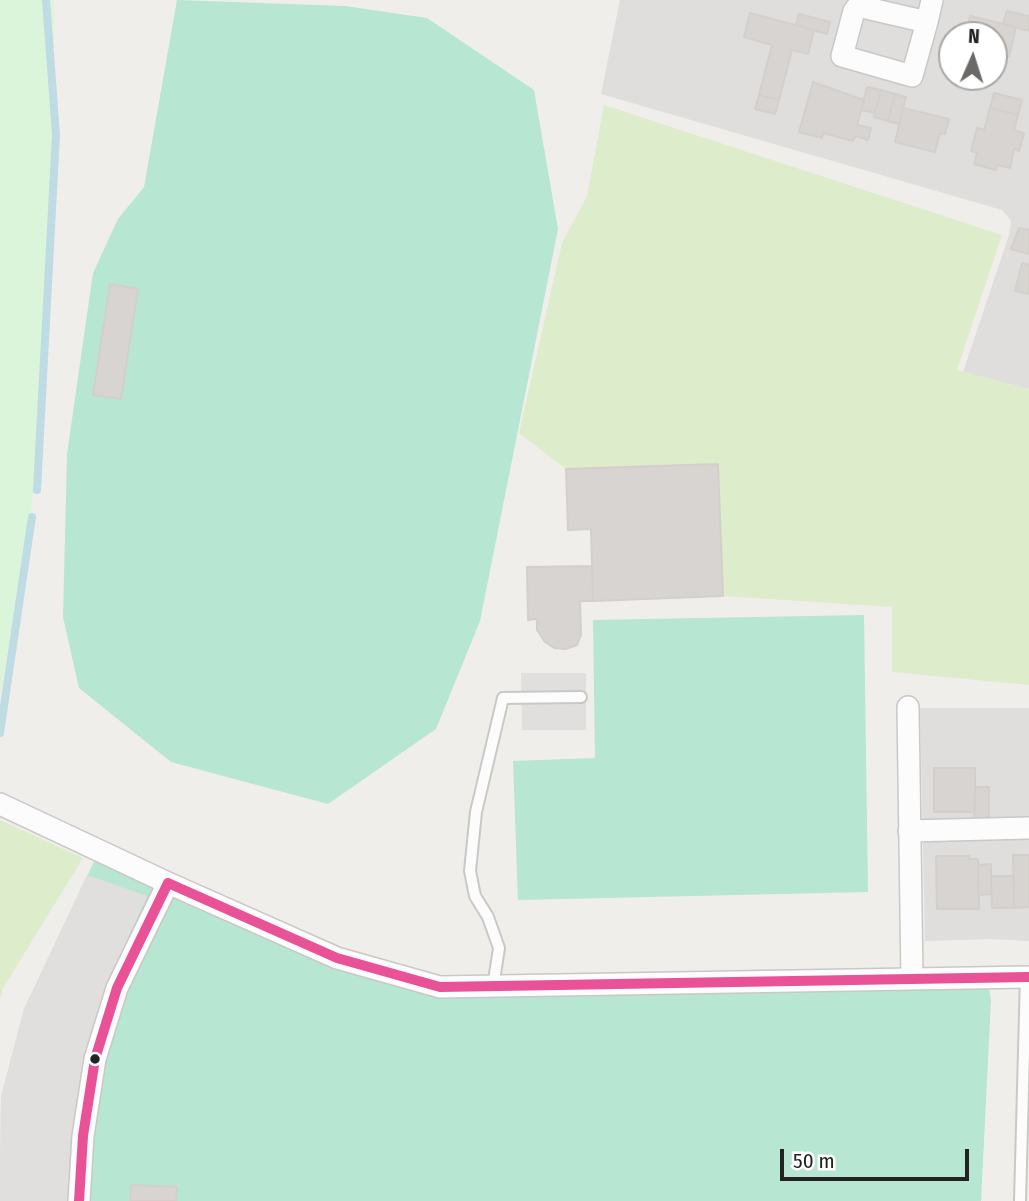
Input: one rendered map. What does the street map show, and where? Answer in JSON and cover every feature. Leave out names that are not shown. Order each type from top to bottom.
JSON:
[{"type":"street","points":[[927,22],[932,0]]},
{"type":"street","points":[[908,707],[912,979]]},
{"type":"street","points":[[0,804],[337,958],[440,987],[1027,976]]},
{"type":"street","points":[[909,831],[1029,828]]},
{"type":"street","points":[[79,1201],[83,1136],[95,1059],[117,988],[168,883]]},
{"type":"lane","points":[[493,987],[499,948],[488,917],[475,896],[470,871],[476,813],[503,698],[581,697]]},
{"type":"lane","points":[[1020,1201],[1027,976]]},
{"type":"shaded area","points":[[620,0],[1029,0],[1029,389],[963,372],[1009,235],[1011,221],[1002,210],[601,94]]},
{"type":"shaded area","points":[[521,673],[586,673],[586,730],[522,730]]},
{"type":"shaded area","points":[[920,708],[1029,708],[1029,941],[925,941]]},
{"type":"shaded area","points":[[87,875],[147,896],[102,997],[85,1069],[70,1201],[0,1201],[1,1097],[24,1009]]},
{"type":"green space","points":[[0,0],[54,0],[54,129],[35,484],[0,698]]},
{"type":"green space","points":[[177,0],[345,6],[427,18],[534,90],[558,229],[480,621],[436,729],[328,804],[171,762],[79,688],[63,617],[67,454],[93,273],[118,219],[144,187]]},
{"type":"green space","points":[[604,105],[1002,235],[957,370],[1029,389],[1029,685],[892,672],[892,607],[723,596],[718,464],[566,469],[519,433],[562,243],[587,196]]},
{"type":"green space","points":[[864,615],[868,892],[518,900],[513,761],[595,758],[593,620]]},
{"type":"green space","points":[[0,820],[83,858],[3,988],[0,1000]]},
{"type":"green space","points":[[100,849],[168,883],[440,987],[987,977],[991,1000],[981,1201],[0,1201],[1,1097],[24,1009]]},
{"type":"building","points":[[1007,11],[1029,16],[1029,31],[1008,25],[1008,21],[1004,21]]},
{"type":"building","points":[[750,13],[814,30],[808,54],[792,50],[779,100],[759,95],[772,45],[744,37]]},
{"type":"building","points":[[799,14],[830,22],[827,34],[796,25]]},
{"type":"building","points":[[970,16],[991,21],[969,21]]},
{"type":"building","points":[[1008,25],[1016,27],[1008,57]]},
{"type":"building","points":[[813,82],[864,100],[857,125],[871,128],[868,140],[855,136],[853,141],[823,133],[822,138],[799,132]]},
{"type":"building","points":[[867,87],[881,90],[875,113],[861,110]]},
{"type":"building","points":[[881,90],[895,94],[888,121],[874,117]]},
{"type":"building","points":[[994,93],[1022,100],[1018,115],[990,108]]},
{"type":"building","points":[[895,94],[906,97],[899,124],[888,121]]},
{"type":"building","points":[[759,95],[779,100],[775,114],[755,109]]},
{"type":"building","points":[[903,108],[949,119],[945,134],[940,133],[935,152],[895,142]]},
{"type":"building","points":[[990,108],[1018,115],[1014,130],[1024,133],[1019,151],[1014,149],[1010,168],[997,165],[996,170],[974,164],[977,153],[971,151],[977,128],[984,130]]},
{"type":"building","points":[[1019,228],[1029,230],[1029,254],[1011,249]]},
{"type":"building","points":[[1022,263],[1029,265],[1029,294],[1015,291]]},
{"type":"building","points":[[110,284],[138,289],[121,399],[93,395]]},
{"type":"building","points":[[718,464],[723,596],[593,601],[591,529],[568,530],[566,469]]},
{"type":"building","points":[[592,566],[593,601],[580,601],[581,635],[577,645],[566,649],[554,648],[545,642],[537,630],[537,619],[528,620],[527,567]]},
{"type":"building","points":[[934,768],[975,768],[975,812],[934,812]]},
{"type":"building","points":[[975,787],[989,787],[989,820],[974,820]]},
{"type":"building","points":[[1013,855],[1029,855],[1029,907],[1014,908]]},
{"type":"building","points":[[936,856],[969,856],[969,859],[978,859],[979,909],[937,909]]},
{"type":"building","points":[[991,864],[991,894],[978,895],[978,865]]},
{"type":"building","points":[[991,876],[1014,876],[1014,908],[992,908]]},
{"type":"building","points":[[131,1185],[177,1187],[176,1201],[130,1201]]},
{"type":"waterway","points":[[37,490],[56,135],[46,0]]},
{"type":"waterway","points":[[0,733],[32,517]]},
{"type":"transit line","points":[[168,883],[337,958],[440,987],[1029,977]]},
{"type":"transit line","points":[[79,1201],[83,1136],[95,1059],[117,988],[168,883]]}]
